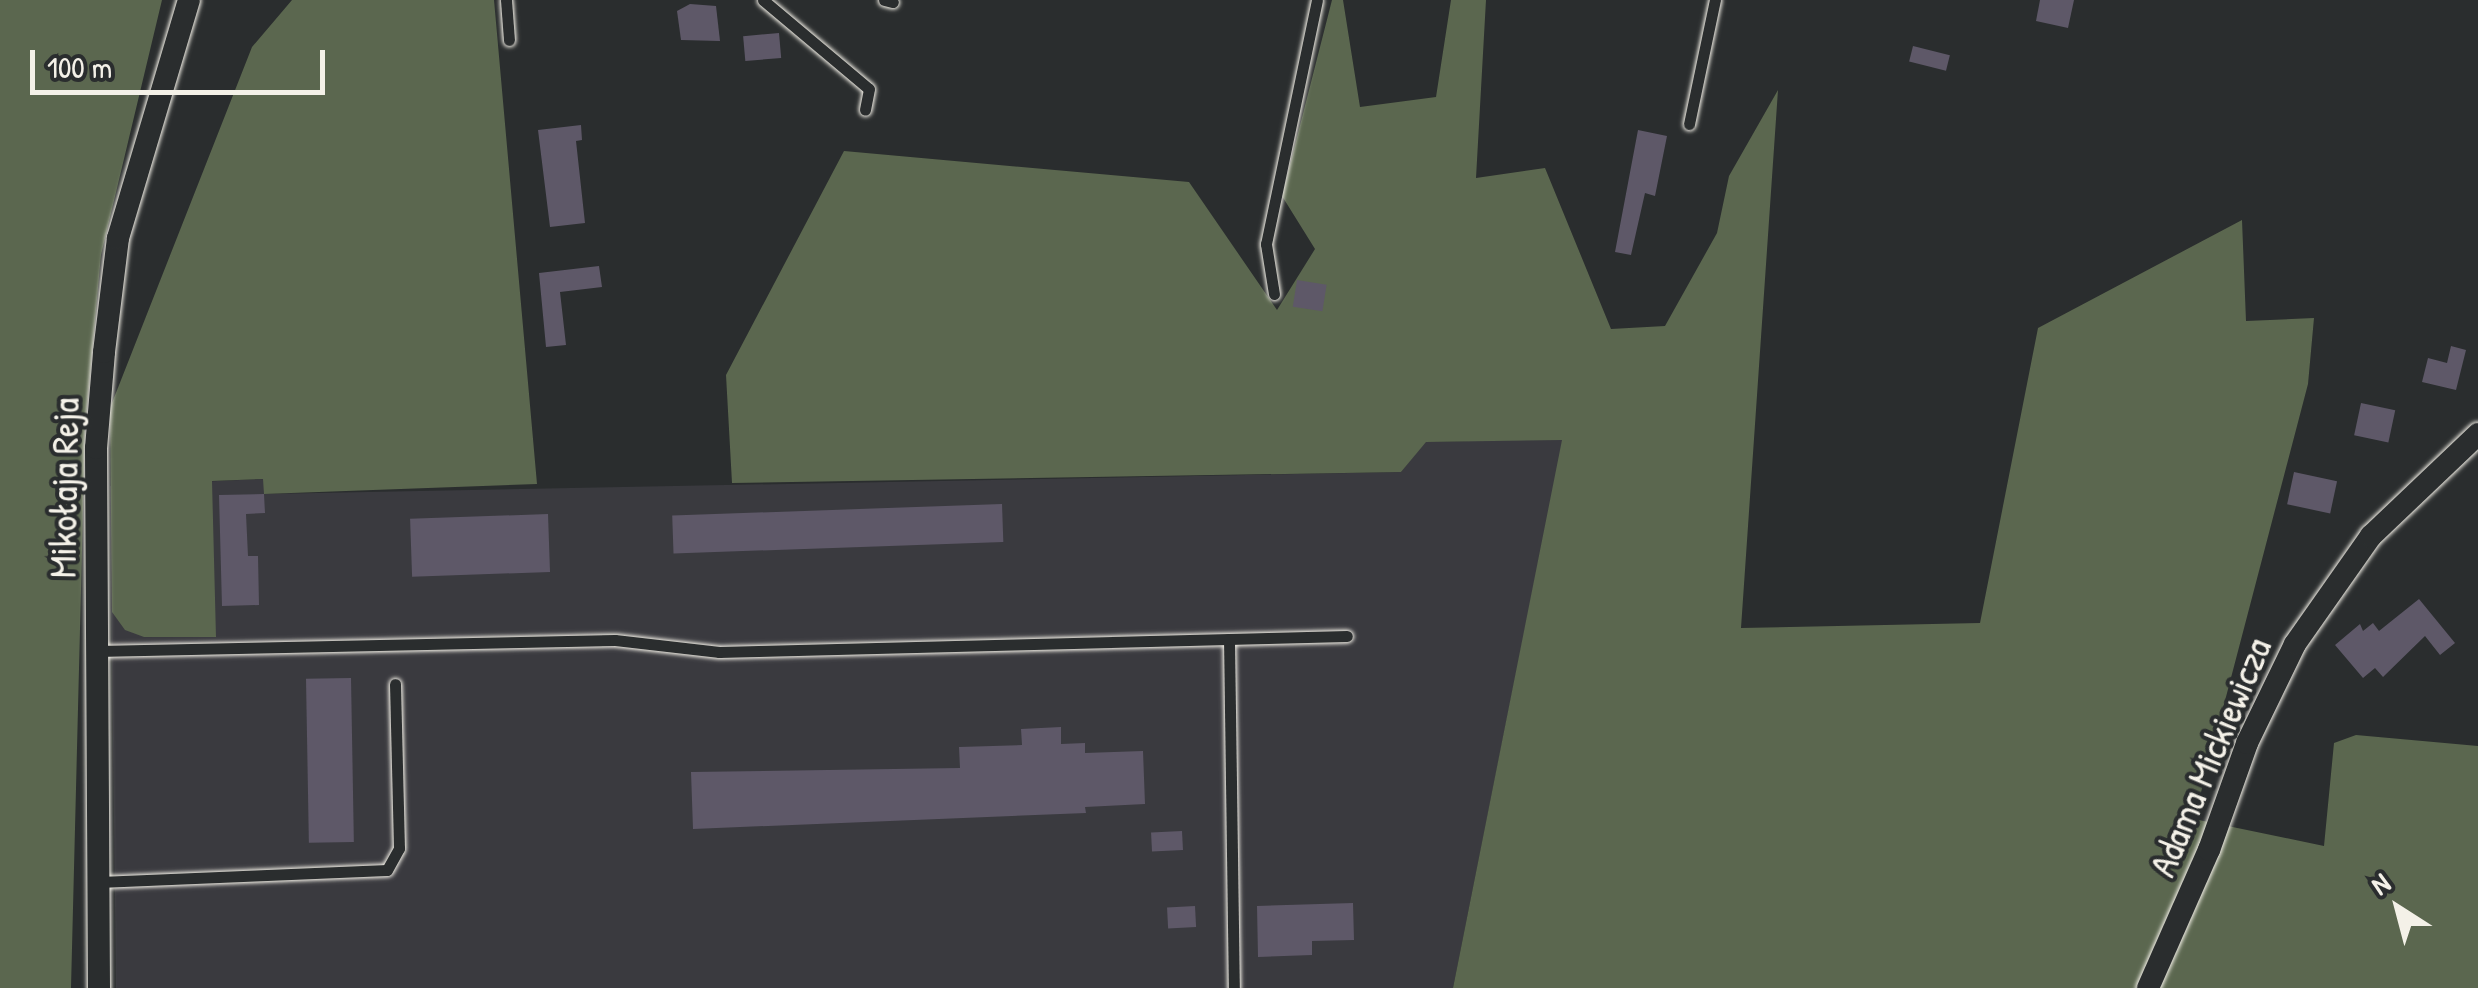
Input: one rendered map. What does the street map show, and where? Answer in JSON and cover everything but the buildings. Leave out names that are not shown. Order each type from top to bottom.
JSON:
[{"type":"street","name":"Mikołaja Reja","points":[[100,988],[96,448],[118,238],[189,0]]},
{"type":"street","name":"Adama Mickiewicza","points":[[2148,988],[2209,850],[2247,743],[2295,644],[2371,536],[2478,434]]},
{"type":"lane","points":[[506,0],[509,40]]},
{"type":"lane","points":[[763,0],[868,89],[865,110]]},
{"type":"lane","points":[[1274,294],[1266,244],[1318,0]]},
{"type":"lane","points":[[1688,124],[1716,0]]},
{"type":"lane","points":[[97,651],[615,640],[718,652],[1348,636]]},
{"type":"lane","points":[[1229,639],[1234,988]]},
{"type":"lane","points":[[99,882],[387,870],[399,848],[395,684]]},
{"type":"shaded area","points":[[1563,439],[1453,988],[116,988],[110,486],[264,479],[265,494],[1401,472],[1425,442]]},
{"type":"green space","points":[[0,0],[162,0],[101,255],[85,430],[71,988],[0,988]]},
{"type":"green space","points":[[292,0],[494,0],[537,484],[264,494],[263,479],[212,481],[216,637],[144,637],[125,630],[112,612],[110,408],[252,47]]},
{"type":"green space","points":[[1332,0],[1343,0],[1360,107],[1436,97],[1451,0],[1486,0],[1476,178],[1545,168],[1611,329],[1665,326],[1717,233],[1729,176],[1778,90],[1741,628],[1980,623],[2038,328],[2242,220],[2246,321],[2314,318],[2308,384],[2194,819],[2324,846],[2334,743],[2356,735],[2478,746],[2478,988],[1453,988],[1562,440],[1426,442],[1401,472],[732,483],[726,375],[844,151],[1189,182],[1277,310],[1315,249],[1282,196]]}]
